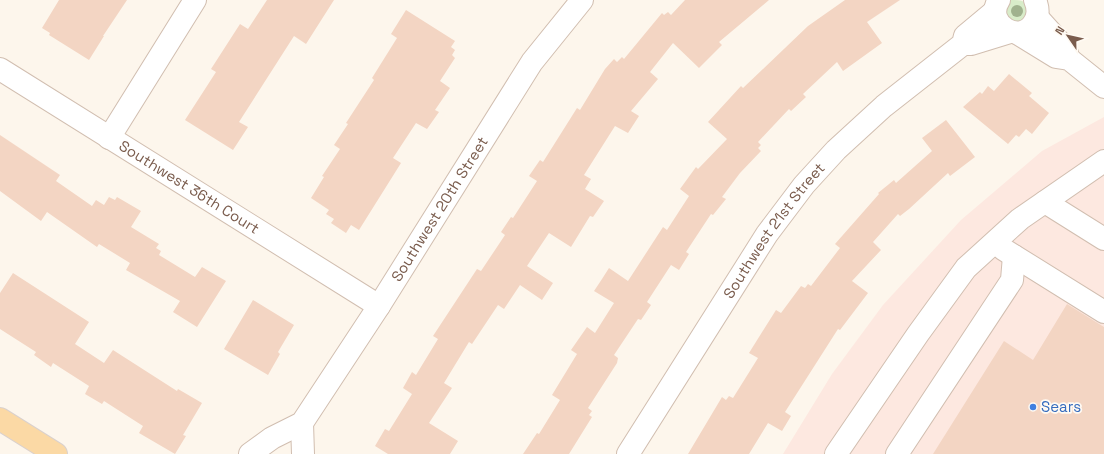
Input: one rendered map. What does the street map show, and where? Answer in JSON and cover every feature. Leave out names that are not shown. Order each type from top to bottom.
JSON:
[{"type":"main road","points":[[0,419],[56,454]]},
{"type":"street","points":[[109,138],[196,0]]},
{"type":"street","name":"Southwest 20th Street","points":[[302,423],[379,306],[532,62],[582,0]]},
{"type":"street","points":[[995,5],[999,24],[1056,57],[1068,59],[1104,87]]},
{"type":"street","name":"Southwest 21st Street","points":[[628,454],[767,234],[804,185],[836,150],[884,106],[962,44],[965,36],[995,5]]},
{"type":"street","points":[[1040,7],[1065,48],[1068,59]]},
{"type":"street","name":"Southwest 21st Street","points":[[962,44],[971,44],[1030,28],[1040,7]]},
{"type":"street","name":"Southwest 36th Court","points":[[0,69],[379,306]]},
{"type":"street","points":[[836,454],[918,334],[966,268],[1020,219],[1103,163]]},
{"type":"street","points":[[1045,202],[1104,239]]},
{"type":"street","points":[[993,243],[1104,312]]},
{"type":"street","points":[[897,454],[1012,280],[1014,256]]},
{"type":"street","points":[[250,454],[272,438],[302,423],[303,454]]},
{"type":"shaded area","points":[[1104,117],[1104,454],[783,454],[832,374],[883,305],[961,220],[1042,151]]},
{"type":"green space","points":[[1011,0],[1022,1],[1026,4],[1029,10],[1022,23],[1007,19],[1005,7]]},
{"type":"building","points":[[59,0],[127,0],[89,60],[49,35],[50,33],[42,28]]},
{"type":"building","points":[[267,0],[334,0],[306,44],[294,36],[239,122],[248,127],[233,150],[185,120],[216,72],[211,69],[240,24],[248,29]]},
{"type":"building","points":[[685,0],[769,0],[719,42],[722,45],[699,68],[673,43],[650,72],[658,79],[631,111],[639,116],[628,133],[615,126],[584,175],[591,179],[585,189],[604,201],[593,217],[590,216],[571,247],[549,233],[527,266],[553,283],[542,300],[520,285],[504,309],[498,305],[472,344],[469,342],[444,383],[452,388],[429,423],[458,441],[450,454],[388,454],[375,446],[385,429],[389,431],[412,394],[403,388],[412,372],[416,375],[438,339],[433,336],[477,269],[481,271],[505,235],[501,232],[511,217],[513,218],[537,181],[529,176],[540,160],[543,162],[577,108],[580,110],[605,69],[614,59],[617,62],[622,57],[624,59],[662,13],[664,15],[668,12],[671,15]]},
{"type":"building","points":[[845,0],[900,0],[867,22],[882,43],[843,71],[837,62],[803,94],[806,97],[791,111],[789,109],[758,142],[761,145],[758,148],[761,151],[740,173],[722,197],[726,199],[713,215],[711,214],[686,252],[689,254],[679,270],[671,265],[647,302],[651,305],[641,320],[638,319],[614,355],[618,358],[617,363],[588,408],[592,411],[589,415],[592,417],[569,454],[523,454],[537,433],[539,434],[560,400],[552,395],[577,354],[571,350],[587,327],[595,333],[614,303],[594,291],[609,268],[628,281],[663,227],[667,230],[689,196],[680,189],[696,167],[698,169],[727,139],[708,122],[741,86],[743,88],[808,26]]},
{"type":"building","points":[[406,10],[455,41],[451,47],[455,50],[452,55],[455,58],[440,81],[450,88],[435,110],[439,112],[427,129],[416,123],[393,158],[401,163],[359,230],[351,225],[346,233],[331,223],[334,219],[326,214],[329,210],[311,198],[324,177],[322,176],[340,149],[334,145],[348,124],[346,123],[374,80],[372,78],[397,38],[391,34]]},
{"type":"building","points":[[1009,74],[1032,93],[1029,96],[1049,113],[1032,134],[1026,129],[1019,137],[1016,135],[1008,144],[963,107],[980,92],[982,94],[988,86],[994,91]]},
{"type":"building","points":[[946,120],[975,157],[950,176],[948,173],[909,209],[900,216],[898,214],[873,242],[881,250],[852,281],[868,293],[840,330],[838,329],[785,412],[791,416],[782,431],[768,423],[749,454],[688,454],[722,397],[726,400],[729,396],[733,398],[758,358],[749,353],[776,310],[781,313],[801,286],[805,288],[808,284],[811,286],[840,248],[835,244],[879,194],[878,193],[894,180],[896,183],[932,151],[922,138]]},
{"type":"building","points":[[0,135],[60,175],[56,181],[92,206],[96,200],[104,205],[109,197],[115,200],[117,197],[141,211],[131,227],[159,244],[156,248],[161,251],[159,255],[195,277],[202,267],[226,281],[197,327],[173,312],[180,301],[126,270],[130,263],[99,244],[97,247],[47,212],[41,221],[0,191]]},
{"type":"building","points":[[13,273],[89,322],[75,344],[104,363],[113,350],[177,391],[178,389],[202,403],[183,435],[186,436],[175,454],[139,433],[143,426],[104,401],[102,404],[85,394],[89,386],[53,363],[51,367],[34,355],[36,352],[0,329],[0,293]]},
{"type":"building","points":[[253,300],[294,325],[278,352],[280,354],[268,375],[224,349]]},
{"type":"building","name":"Sears","points":[[1067,304],[1104,327],[1104,454],[933,454],[1004,341],[1033,360]]},
{"type":"place","name":"Sears","points":[[1033,407]]}]
